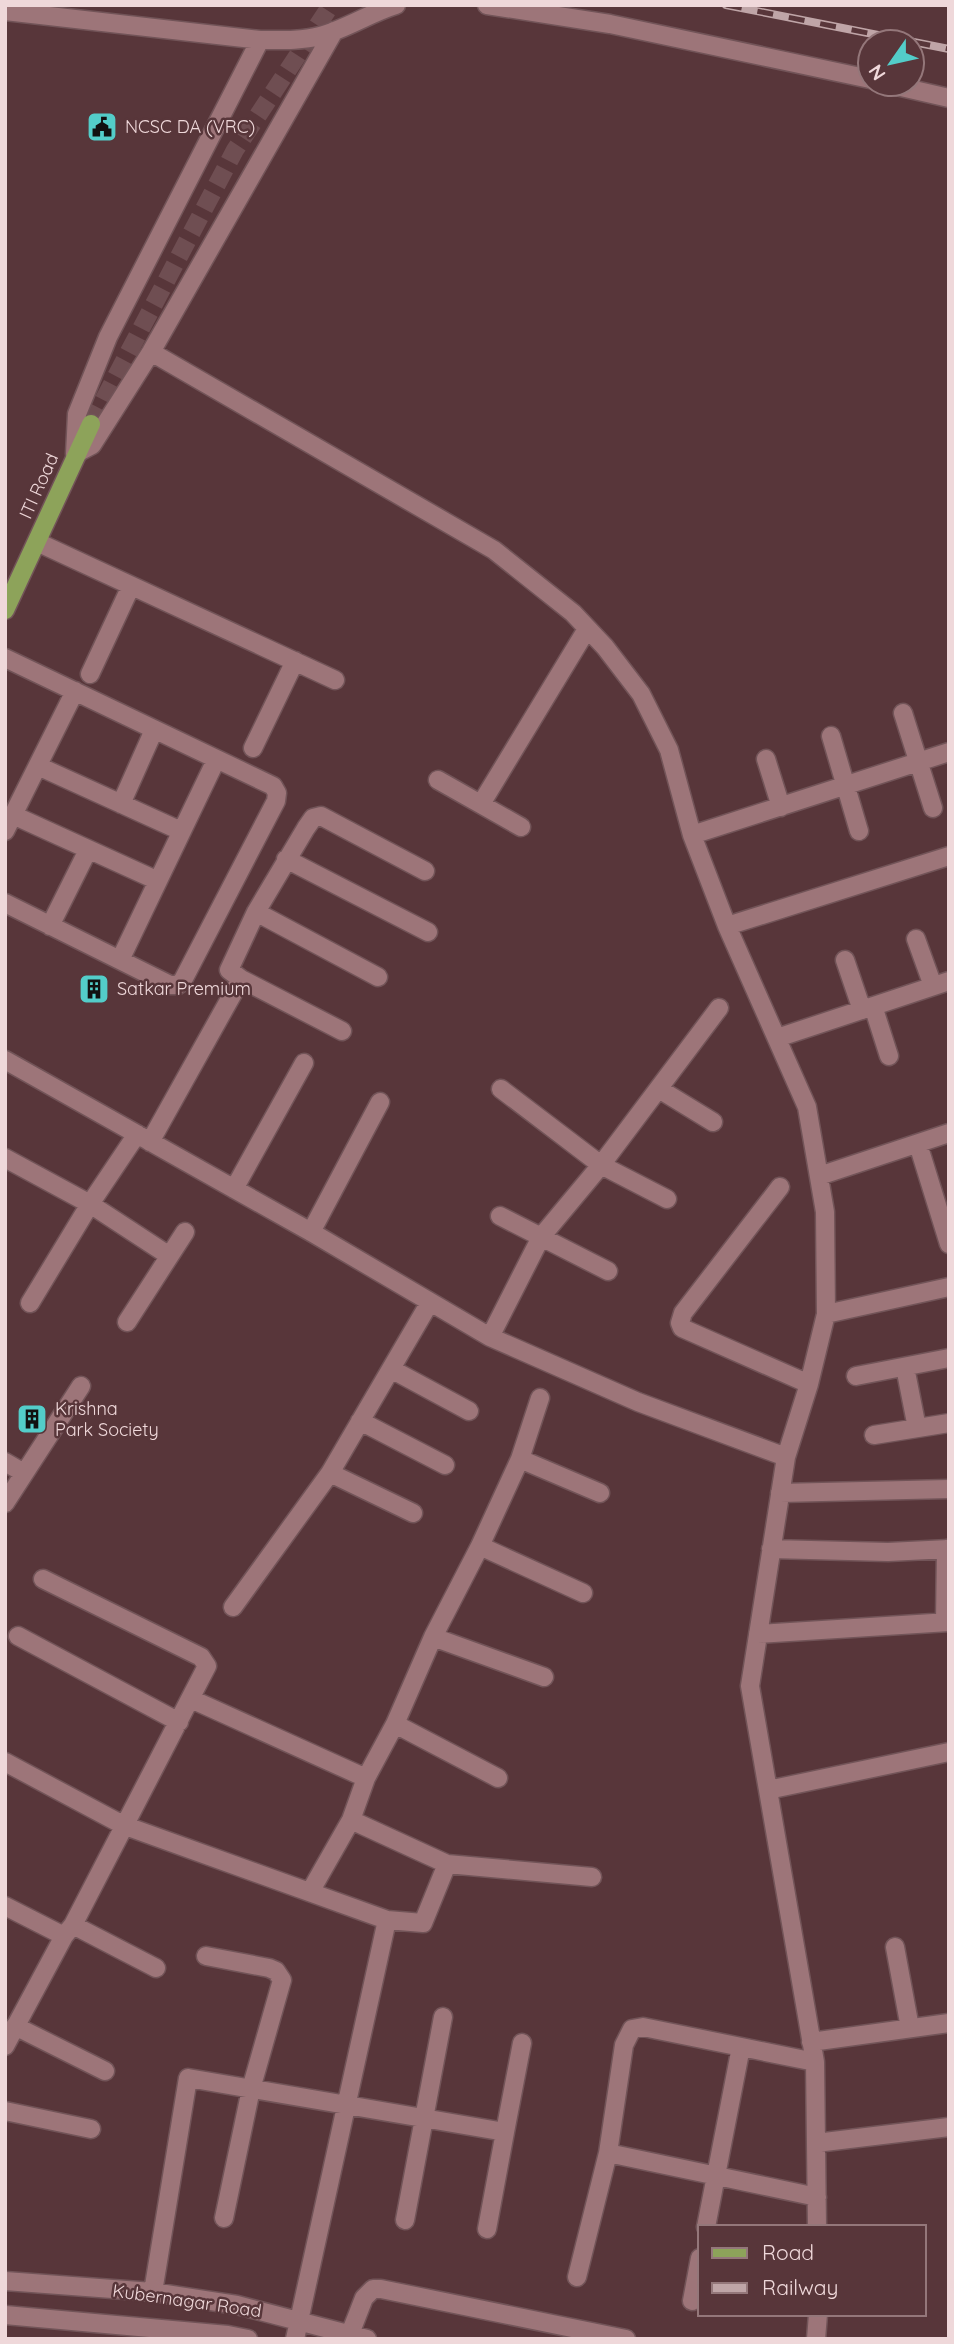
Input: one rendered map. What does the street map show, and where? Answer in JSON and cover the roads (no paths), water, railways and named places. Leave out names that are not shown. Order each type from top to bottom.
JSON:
[{"type":"main road","name":"ITI Road","points":[[5,610],[91,424]]},
{"type":"street","points":[[5,12],[260,40],[296,40],[334,31],[396,5]]},
{"type":"street","points":[[487,5],[610,24],[856,76]]},
{"type":"street","points":[[260,40],[108,337],[76,414],[75,454],[92,445],[151,352],[334,31]]},
{"type":"street","points":[[926,93],[949,98]]},
{"type":"street","points":[[151,352],[494,550],[573,613],[605,648],[641,694],[664,738],[692,835],[727,926],[807,1107],[825,1212],[826,1314],[809,1384],[786,1457],[750,1686],[815,2062],[817,2225]]},
{"type":"street","points":[[37,542],[335,680]]},
{"type":"street","points":[[90,674],[131,586]]},
{"type":"street","points":[[481,804],[587,629]]},
{"type":"street","points":[[5,658],[273,786],[277,793],[276,801],[178,985],[170,985],[5,903]]},
{"type":"street","points":[[253,748],[295,661]]},
{"type":"street","points":[[75,691],[9,823],[88,850],[156,880]]},
{"type":"street","points":[[903,713],[933,808]]},
{"type":"street","points":[[121,804],[154,730]]},
{"type":"street","points":[[831,736],[859,831]]},
{"type":"street","points":[[692,835],[949,752]]},
{"type":"street","points":[[120,960],[156,880],[216,760]]},
{"type":"street","points":[[766,760],[781,807]]},
{"type":"street","points":[[38,766],[181,831]]},
{"type":"street","points":[[438,780],[521,827]]},
{"type":"street","points":[[342,1031],[241,979],[229,970],[256,912],[313,818],[321,816],[425,871]]},
{"type":"street","points":[[50,926],[88,850]]},
{"type":"street","points":[[727,926],[949,856]]},
{"type":"street","points":[[286,859],[428,932]]},
{"type":"street","points":[[256,912],[378,976]]},
{"type":"street","points":[[777,1038],[941,984],[916,939]]},
{"type":"street","points":[[845,960],[889,1056]]},
{"type":"street","points":[[30,1303],[90,1205],[143,1138],[241,979]]},
{"type":"street","points":[[490,1336],[541,1237],[601,1165],[719,1008]]},
{"type":"street","points":[[5,1060],[490,1336],[638,1402],[786,1457]]},
{"type":"street","points":[[234,1189],[304,1063]]},
{"type":"street","points":[[501,1088],[601,1165],[667,1199]]},
{"type":"street","points":[[659,1089],[713,1122]]},
{"type":"street","points":[[311,1232],[380,1102]]},
{"type":"street","points":[[819,1177],[949,1133]]},
{"type":"street","points":[[918,1144],[949,1244]]},
{"type":"street","points":[[8,1165],[90,1205],[168,1255]]},
{"type":"street","points":[[780,1187],[683,1314],[680,1323],[682,1328],[809,1384]]},
{"type":"street","points":[[500,1216],[608,1270]]},
{"type":"street","points":[[127,1322],[185,1232]]},
{"type":"street","points":[[826,1314],[949,1287]]},
{"type":"street","points":[[233,1607],[330,1473],[430,1302]]},
{"type":"street","points":[[856,1376],[949,1358]]},
{"type":"street","points":[[905,1367],[917,1428]]},
{"type":"street","points":[[391,1369],[469,1411]]},
{"type":"street","points":[[5,1503],[81,1386]]},
{"type":"street","points":[[310,1892],[352,1820],[366,1778],[395,1724],[433,1637],[480,1546],[520,1459],[540,1398]]},
{"type":"street","points":[[360,1421],[445,1465]]},
{"type":"street","points":[[874,1435],[949,1423]]},
{"type":"street","points":[[520,1459],[600,1493]]},
{"type":"street","points":[[5,1462],[24,1473]]},
{"type":"street","points":[[330,1473],[413,1513]]},
{"type":"street","points":[[780,1493],[949,1489]]},
{"type":"street","points":[[480,1546],[583,1593]]},
{"type":"street","points":[[758,1634],[947,1622],[947,1549],[888,1552],[771,1549]]},
{"type":"street","points":[[43,1579],[201,1657],[206,1670],[69,1931],[8,2038],[104,2071]]},
{"type":"street","points":[[18,1636],[179,1722]]},
{"type":"street","points":[[433,1637],[544,1677]]},
{"type":"street","points":[[191,1699],[366,1778]]},
{"type":"street","points":[[395,1724],[498,1778]]},
{"type":"street","points":[[768,1790],[949,1752]]},
{"type":"street","points":[[7,1767],[123,1825],[387,1920],[424,1923],[447,1864]]},
{"type":"street","points":[[352,1820],[447,1864],[592,1877]]},
{"type":"street","points":[[5,1906],[156,1968]]},
{"type":"street","points":[[296,2339],[387,1920]]},
{"type":"street","points":[[895,1947],[910,2028]]},
{"type":"street","points":[[206,1956],[269,1968],[280,1975],[280,1990],[251,2090],[225,2217]]},
{"type":"street","points":[[405,2220],[443,2017]]},
{"type":"street","points":[[811,2042],[949,2023]]},
{"type":"street","points":[[577,2277],[608,2153],[624,2045],[632,2029],[643,2027],[815,2062]]},
{"type":"street","points":[[486,2229],[522,2043]]},
{"type":"street","points":[[706,2225],[741,2047]]},
{"type":"street","points":[[153,2292],[188,2078],[505,2132]]},
{"type":"street","points":[[5,2111],[91,2129]]},
{"type":"street","points":[[816,2143],[949,2127]]},
{"type":"street","points":[[608,2153],[817,2197]]},
{"type":"street","points":[[692,2301],[698,2269]]},
{"type":"street","name":"Kubernagar Road","points":[[5,2281],[153,2292],[237,2305],[358,2336]]},
{"type":"street","points":[[358,2336],[364,2298],[373,2289],[381,2289],[626,2339]]},
{"type":"street","name":"Kubernagar Road","points":[[5,2315],[248,2339]]},
{"type":"street","points":[[816,2339],[818,2316]]},
{"type":"tunnel","points":[[91,424],[235,150],[331,5]]},
{"type":"railway","points":[[726,5],[949,49]]},
{"type":"place","name":"NCSC DA (VRC)","points":[[102,127]]},
{"type":"place","name":"Satkar Premium","points":[[94,989]]},
{"type":"place","name":"Krishna Park Society","points":[[32,1419]]}]
